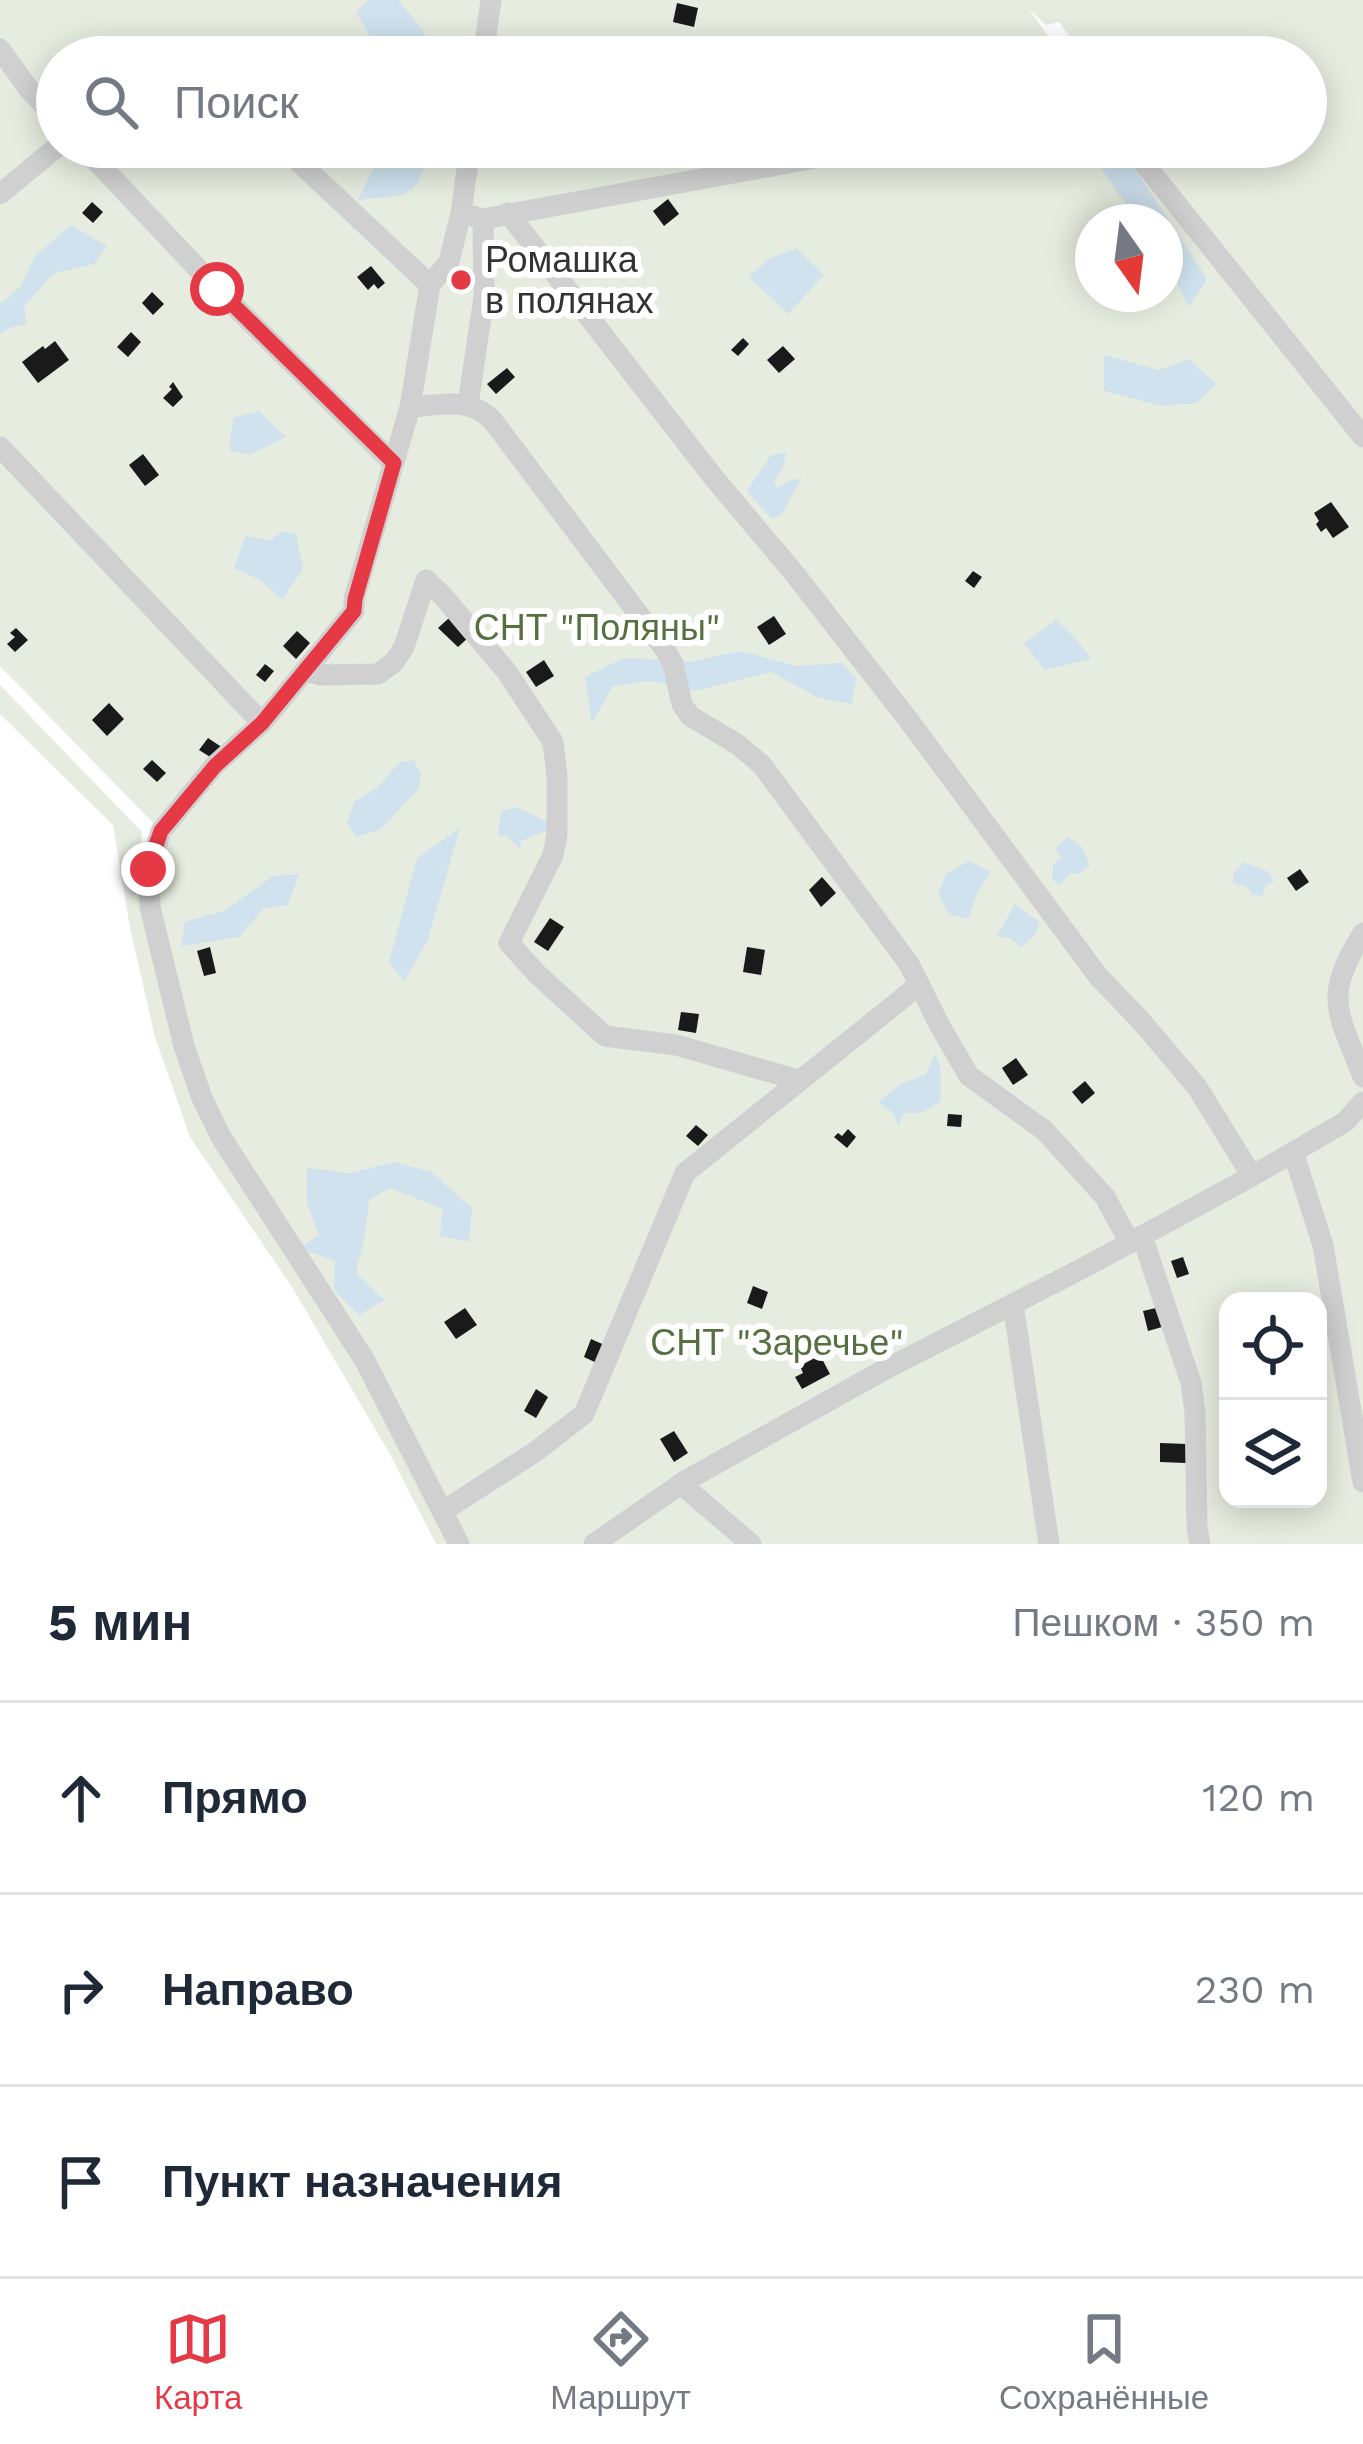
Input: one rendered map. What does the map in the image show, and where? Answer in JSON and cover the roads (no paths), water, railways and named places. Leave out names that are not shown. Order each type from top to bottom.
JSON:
[{"type":"street","points":[[486,36],[491,0]]},
{"type":"street","points":[[0,49],[36,97]]},
{"type":"street","points":[[0,194],[36,164]]},
{"type":"street","points":[[103,168],[217,289],[394,463]]},
{"type":"street","points":[[305,168],[430,285]]},
{"type":"street","points":[[468,404],[484,297],[471,168]]},
{"type":"street","points":[[472,216],[758,168]]},
{"type":"street","points":[[1148,168],[1363,437]]},
{"type":"street","points":[[508,213],[910,722],[1098,976],[1197,1087],[1252,1176]]},
{"type":"street","points":[[458,1544],[364,1359],[221,1137],[202,1099],[184,1046],[151,908],[148,869],[161,831],[215,766],[262,723],[354,611],[410,407],[430,285],[449,262],[472,216]]},
{"type":"street","points":[[410,407],[468,404],[493,421],[664,648],[690,716],[762,765],[909,964],[969,1076],[1044,1130],[1105,1196],[1136,1239],[1191,1383],[1200,1544]]},
{"type":"street","points":[[0,447],[262,723]]},
{"type":"street","points":[[305,670],[321,675],[378,674],[404,647],[426,580],[507,672],[553,742],[557,776],[553,855],[509,943],[605,1036],[676,1045],[798,1080]]},
{"type":"street","points":[[1363,933],[1342,972],[1336,995],[1363,1077]]},
{"type":"street","points":[[442,1511],[535,1452],[584,1414],[685,1173],[920,985]]},
{"type":"street","points":[[594,1544],[681,1484],[883,1371],[1252,1176],[1345,1122],[1363,1102]]},
{"type":"street","points":[[1292,1152],[1323,1245],[1363,1481]]},
{"type":"street","points":[[1013,1304],[1049,1544]]},
{"type":"street","points":[[681,1484],[751,1544]]},
{"type":"water","points":[[369,0],[398,0],[426,36],[370,36],[356,12]]},
{"type":"water","points":[[374,168],[424,168],[409,192],[358,200]]},
{"type":"water","points":[[1101,168],[1134,168],[1158,204],[1126,204]]},
{"type":"water","points":[[71,225],[107,246],[94,264],[53,274],[24,306],[26,324],[0,334],[0,304],[20,287],[35,256]]},
{"type":"water","points":[[1183,242],[1207,279],[1189,307],[1183,296]]},
{"type":"water","points":[[796,248],[824,275],[788,314],[749,277],[769,259]]},
{"type":"water","points":[[1104,355],[1159,370],[1189,359],[1216,384],[1196,403],[1161,406],[1104,391]]},
{"type":"water","points":[[259,411],[286,437],[249,455],[229,450],[233,418]]},
{"type":"water","points":[[786,453],[774,481],[777,488],[802,478],[781,515],[772,519],[747,491],[771,455]]},
{"type":"water","points":[[283,531],[296,534],[303,569],[282,600],[260,580],[234,568],[245,536],[270,540]]},
{"type":"water","points":[[1056,620],[1091,659],[1045,670],[1024,643]]},
{"type":"water","points":[[741,651],[796,666],[842,663],[856,679],[852,704],[819,698],[771,672],[695,691],[650,681],[613,686],[592,723],[585,677],[624,658],[689,662]]},
{"type":"water","points":[[414,760],[421,775],[419,788],[381,829],[356,837],[347,823],[355,801],[378,787],[400,762]]},
{"type":"water","points":[[517,807],[549,823],[546,831],[521,841],[520,849],[507,836],[498,835],[501,811]]},
{"type":"water","points":[[460,828],[427,942],[404,981],[389,962],[417,858]]},
{"type":"water","points":[[1068,837],[1081,846],[1090,865],[1059,885],[1052,879],[1053,864],[1061,859],[1056,848]]},
{"type":"water","points":[[969,861],[991,872],[968,919],[949,914],[938,894],[946,874]]},
{"type":"water","points":[[1243,862],[1269,872],[1274,882],[1266,885],[1262,896],[1233,883],[1233,874]]},
{"type":"water","points":[[299,874],[288,905],[263,909],[239,937],[181,946],[185,922],[226,910],[273,876]]},
{"type":"water","points":[[1015,904],[1039,922],[1036,934],[1021,947],[997,936]]},
{"type":"water","points":[[935,1054],[941,1101],[922,1113],[904,1113],[899,1126],[892,1112],[878,1102],[901,1084],[926,1074]]},
{"type":"water","points":[[394,1162],[431,1172],[472,1208],[469,1242],[440,1236],[443,1209],[390,1188],[369,1200],[356,1273],[384,1300],[359,1315],[334,1290],[335,1261],[300,1248],[319,1235],[307,1204],[307,1168],[350,1173]]},
{"type":"place","name":"Ромашка в полянах","points":[[461,280]]},
{"type":"park label","name":"СНТ \"Поляны\"","points":[[597,627]]},
{"type":"park label","name":"СНТ \"Заречье\"","points":[[777,1342]]}]
